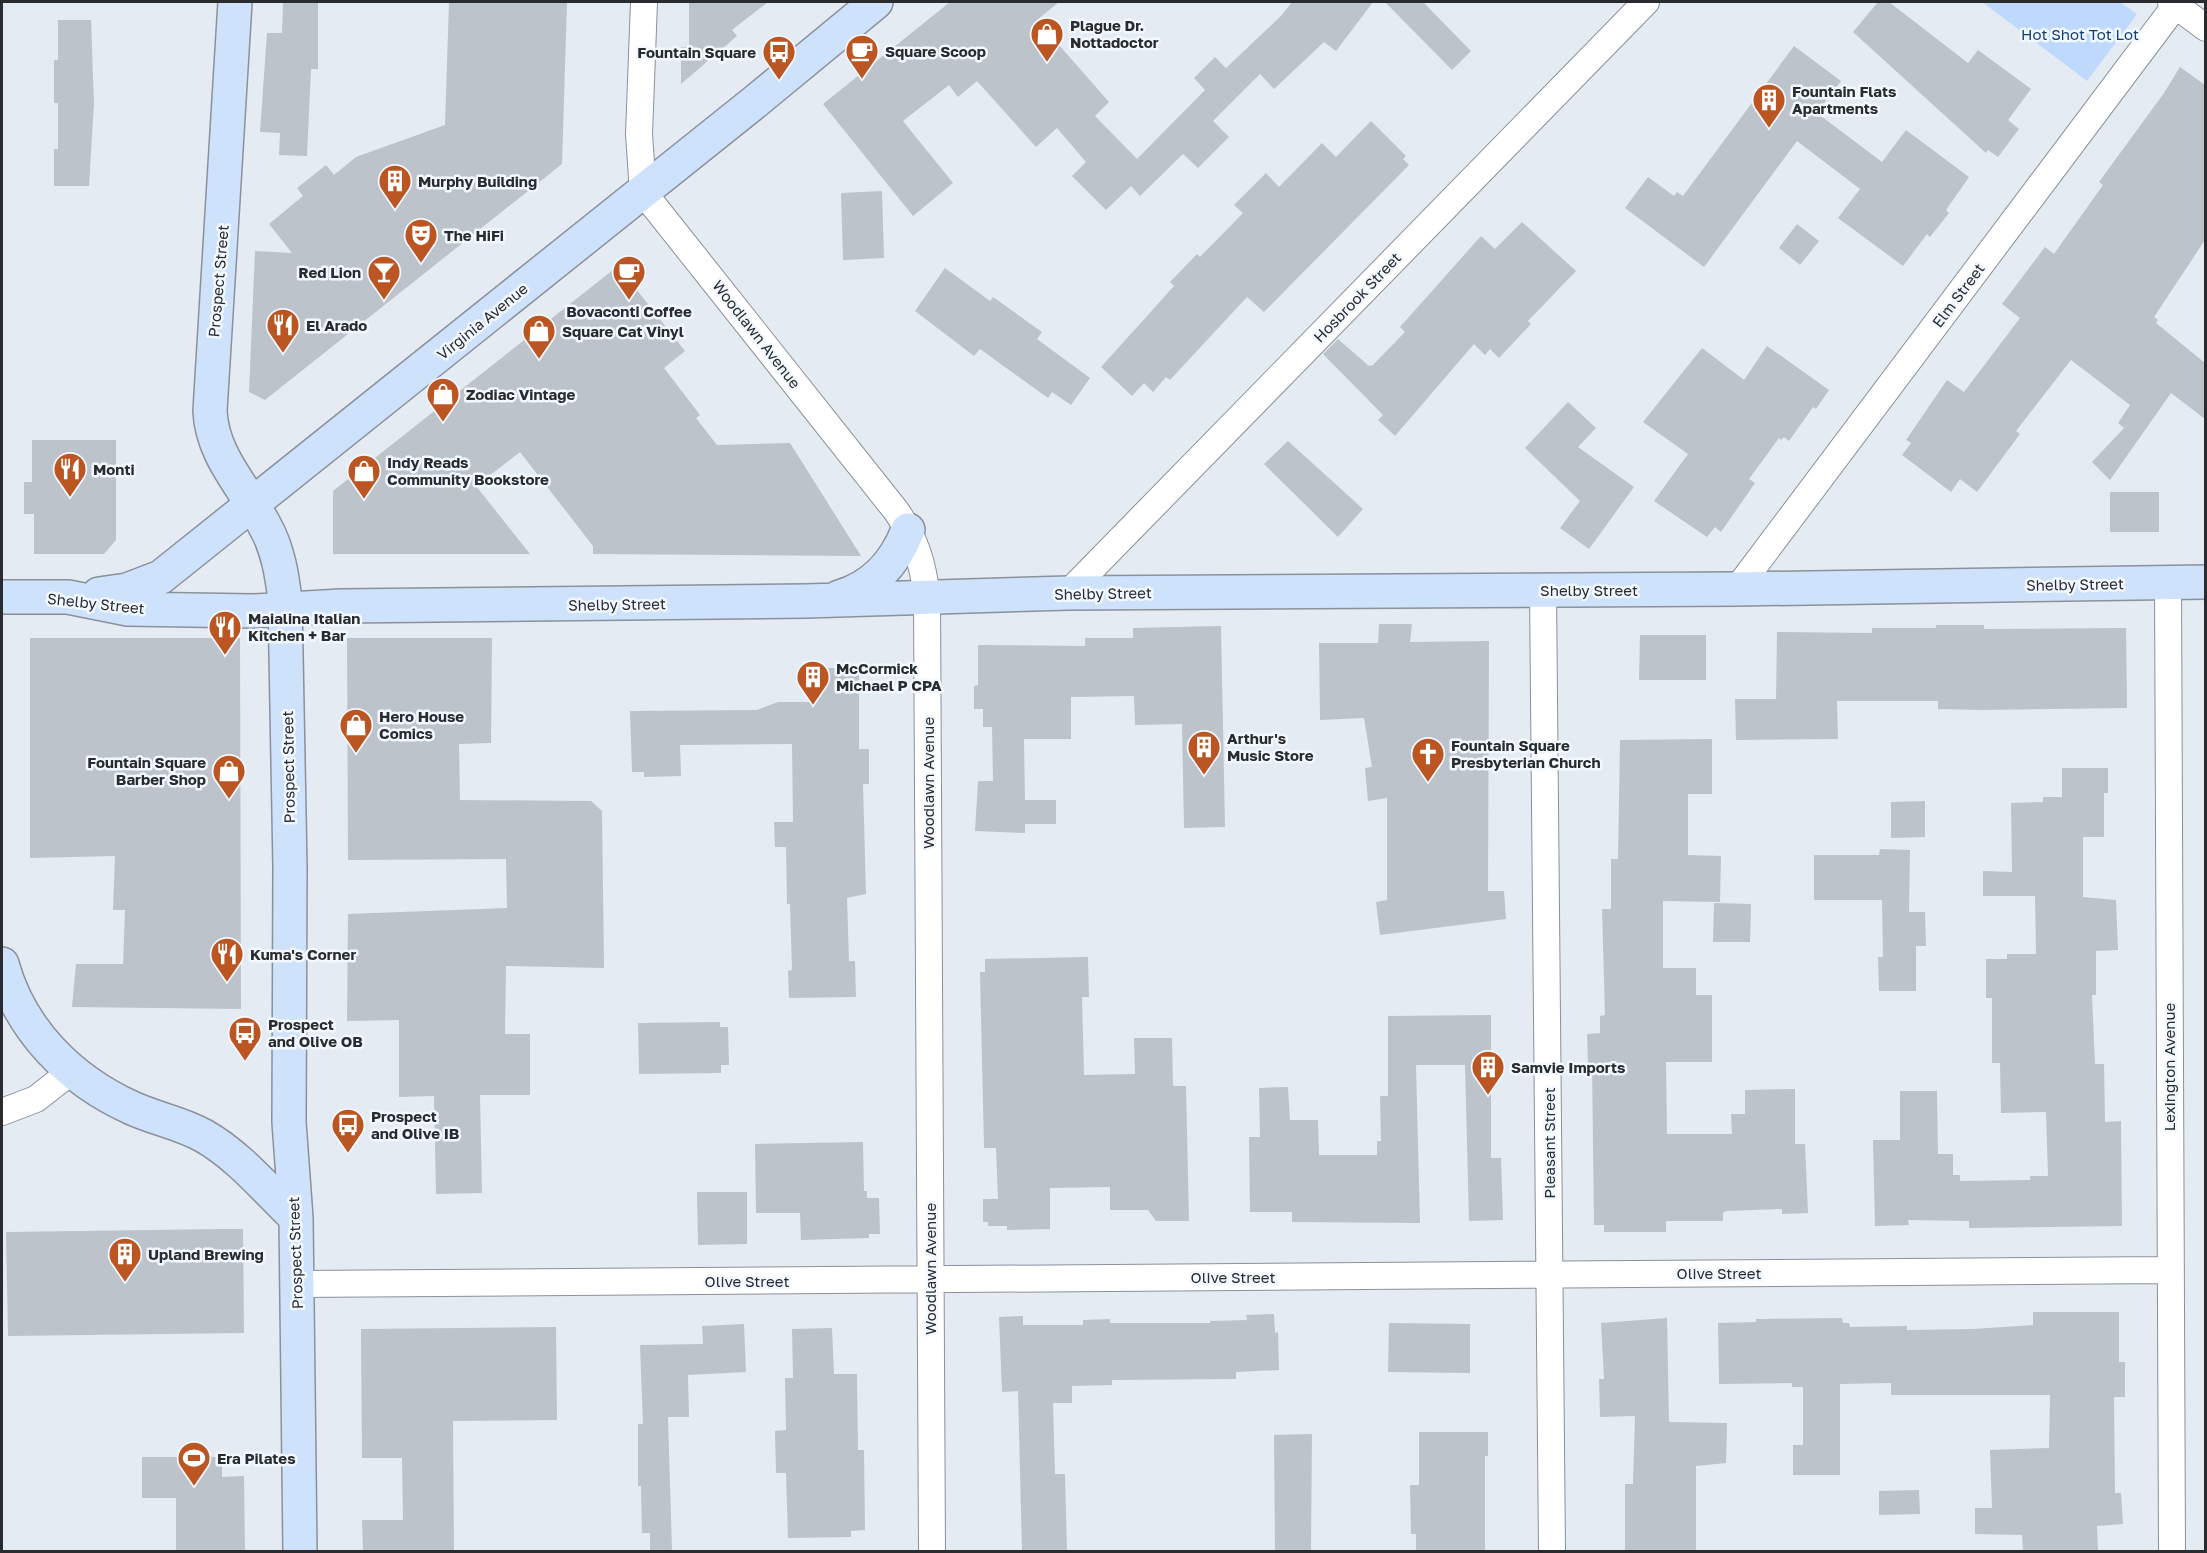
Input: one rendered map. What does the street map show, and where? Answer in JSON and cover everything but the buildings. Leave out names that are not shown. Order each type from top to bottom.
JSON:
[{"type":"main road","name":"Prospect Street","points":[[234,2],[210,411],[214,438],[220,455],[267,529],[283,580],[290,867],[289,1122],[296,1218],[300,1551]]},
{"type":"main road","name":"Virginia Avenue","points":[[68,597],[127,591],[161,577],[643,192],[876,2]]},
{"type":"main road","points":[[829,601],[852,594],[875,579],[891,563],[908,530]]},
{"type":"main road","name":"Shelby Street","points":[[2,597],[68,597],[128,609],[285,611],[341,606],[829,601],[1068,593],[1737,589],[2205,582]]},
{"type":"main road","points":[[2,964],[10,991],[24,1017],[50,1051],[115,1100],[147,1114],[176,1123],[217,1145],[296,1218]]},
{"type":"street","points":[[643,192],[639,134],[644,2]]},
{"type":"street","name":"Hosbrook Street","points":[[1068,593],[1646,2]]},
{"type":"street","points":[[2175,2],[2205,28]]},
{"type":"street","name":"Elm Street","points":[[1737,589],[2175,2]]},
{"type":"street","name":"Woodlawn Avenue","points":[[643,192],[908,530],[919,550],[927,598],[932,1551]]},
{"type":"street","name":"Lexington Avenue","points":[[2168,582],[2172,1551]]},
{"type":"street","name":"Pleasant Street","points":[[1543,590],[1552,1551]]},
{"type":"street","points":[[2,1112],[36,1099],[73,1070]]},
{"type":"street","name":"Olive Street","points":[[297,1284],[2170,1270]]},
{"type":"green space","name":"Hot Shot Tot Lot","points":[[1982,2],[2120,2],[2137,14],[2087,81]]},
{"type":"place","name":"Plague Dr. Nottadoctor","points":[[1047,63]]},
{"type":"place","name":"Square Scoop","points":[[862,80]]},
{"type":"place","name":"Fountain Square","points":[[779,81]]},
{"type":"place","name":"Fountain Flats Apartments","points":[[1769,129]]},
{"type":"place","name":"Murphy Building","points":[[395,210]]},
{"type":"place","name":"The HiFi","points":[[421,264]]},
{"type":"place","name":"Red Lion","points":[[384,301]]},
{"type":"place","name":"Bovaconti Coffee","points":[[629,301]]},
{"type":"place","name":"El Arado","points":[[283,354]]},
{"type":"place","name":"Square Cat Vinyl","points":[[539,360]]},
{"type":"place","name":"Zodiac Vintage","points":[[443,423]]},
{"type":"place","name":"Monti","points":[[70,498]]},
{"type":"place","name":"Indy Reads Community Bookstore","points":[[364,500]]},
{"type":"place","name":"Maialina Italian Kitchen + Bar","points":[[225,656]]},
{"type":"place","name":"McCormick Michael P CPA","points":[[813,706]]},
{"type":"place","name":"Hero House Comics","points":[[356,754]]},
{"type":"place","name":"Arthur's Music Store","points":[[1204,776]]},
{"type":"place","name":"Fountain Square Presbyterian Church","points":[[1428,783]]},
{"type":"place","name":"Fountain Square Barber Shop","points":[[229,800]]},
{"type":"place","name":"Kuma's Corner","points":[[227,983]]},
{"type":"place","name":"Prospect and Olive OB","points":[[245,1062]]},
{"type":"place","name":"Samvie Imports","points":[[1488,1096]]},
{"type":"place","name":"Prospect and Olive IB","points":[[348,1154]]},
{"type":"place","name":"Upland Brewing","points":[[125,1283]]},
{"type":"place","name":"Era Pilates","points":[[194,1487]]}]
